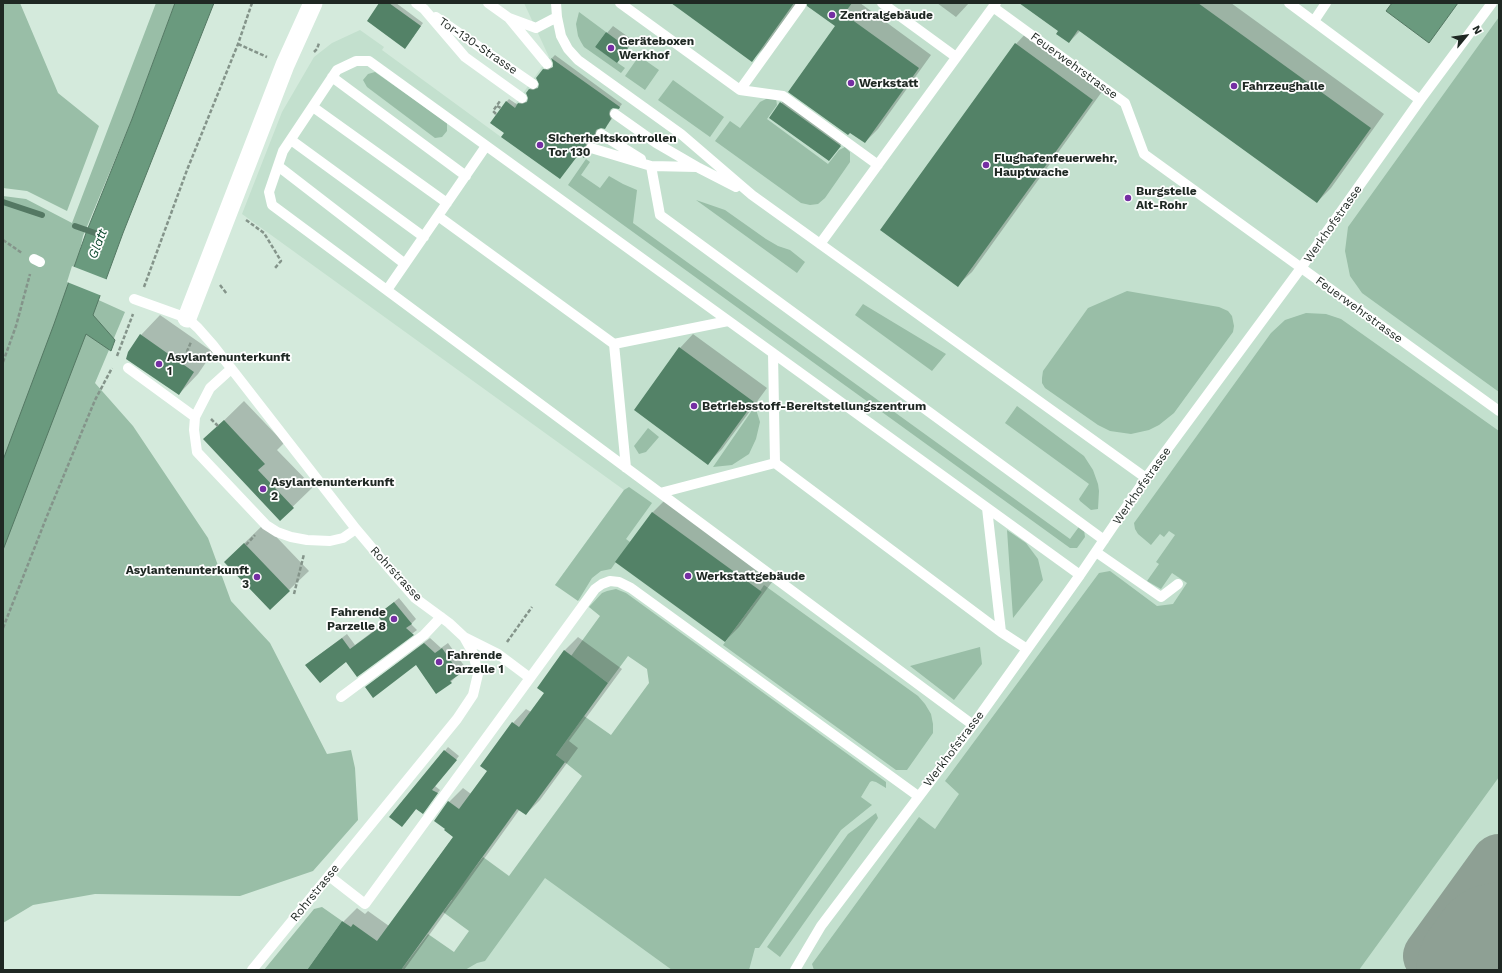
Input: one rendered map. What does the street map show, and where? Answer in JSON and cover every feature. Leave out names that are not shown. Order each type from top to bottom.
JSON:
[{"type":"street","points":[[192,323],[285,65],[312,3]]},
{"type":"lane","points":[[488,3],[509,18],[547,64]]},
{"type":"lane","points":[[620,3],[740,90],[783,96],[878,165]]},
{"type":"lane","points":[[882,3],[956,57]]},
{"type":"lane","points":[[1289,3],[1420,100]]},
{"type":"lane","points":[[1314,21],[1326,3]]},
{"type":"lane","name":"Werkhofstrasse","points":[[798,969],[821,926],[973,725],[1080,575],[1146,478],[1301,268],[1420,100],[1492,3]]},
{"type":"lane","points":[[554,4],[560,36],[568,49],[578,60],[681,134],[752,195],[1146,478]]},
{"type":"lane","points":[[740,90],[801,5]]},
{"type":"lane","points":[[820,244],[994,5]]},
{"type":"lane","name":"Feuerwehrstrasse","points":[[994,5],[1125,103],[1144,154],[1499,411]]},
{"type":"lane","name":"Tor-130-Strasse","points":[[420,6],[533,84]]},
{"type":"lane","name":"Tor-130-Strasse","points":[[420,6],[465,57],[522,98]]},
{"type":"lane","points":[[509,18],[536,28],[557,17]]},
{"type":"lane","points":[[973,725],[272,205],[269,192],[283,151],[332,77],[337,70],[356,61],[369,61],[1080,575]]},
{"type":"lane","points":[[332,77],[466,176]]},
{"type":"lane","points":[[312,107],[447,203]]},
{"type":"lane","points":[[615,114],[656,143],[699,168],[752,195]]},
{"type":"lane","points":[[601,134],[651,166],[660,215],[1104,540]]},
{"type":"lane","points":[[291,140],[424,237]]},
{"type":"lane","points":[[387,290],[486,146]]},
{"type":"lane","points":[[591,148],[651,166],[699,168]]},
{"type":"lane","points":[[278,166],[405,264]]},
{"type":"lane","points":[[438,216],[614,344],[728,321]]},
{"type":"lane","points":[[136,300],[192,323]]},
{"type":"lane","name":"Rohrstrasse","points":[[192,323],[231,369],[356,529],[415,598],[441,617],[464,637],[473,653],[478,674],[473,695],[457,720],[252,970]]},
{"type":"lane","points":[[614,344],[626,468]]},
{"type":"lane","points":[[773,353],[775,463]]},
{"type":"lane","points":[[128,368],[195,417]]},
{"type":"lane","points":[[231,369],[210,388],[195,417],[194,430],[197,452],[266,525],[277,532],[291,537],[307,540],[330,541],[343,538],[356,529]]},
{"type":"lane","points":[[660,493],[775,463]]},
{"type":"lane","points":[[775,463],[1001,632],[1027,649]]},
{"type":"lane","points":[[987,508],[1001,632]]},
{"type":"lane","points":[[1096,552],[1161,597],[1178,584]]},
{"type":"lane","points":[[329,876],[365,904],[595,589],[610,581],[619,582],[632,588],[918,796]]},
{"type":"lane","points":[[341,697],[424,635],[441,617]]},
{"type":"lane","points":[[464,637],[498,654],[530,678]]},
{"type":"path","points":[[116,359],[136,300],[238,44],[252,3]]},
{"type":"path","points":[[238,44],[285,65]]},
{"type":"path","points":[[496,114],[493,111],[503,98]]},
{"type":"path","points":[[497,106],[501,108]]},
{"type":"path","points":[[243,218],[264,233],[281,261],[275,268]]},
{"type":"path","points":[[3,240],[37,261],[3,362]]},
{"type":"path","points":[[182,363],[192,323]]},
{"type":"path","points":[[3,628],[95,400],[113,366]]},
{"type":"path","points":[[294,594],[307,540]]},
{"type":"path","points":[[498,654],[532,607]]},
{"type":"shaded area","points":[[3,3],[20,3],[58,93],[99,126],[67,211],[27,191],[3,188]]},
{"type":"shaded area","points":[[156,3],[175,3],[132,119],[83,236],[72,288],[125,312],[95,383],[133,426],[208,538],[231,601],[270,643],[327,754],[351,750],[355,768],[358,820],[313,871],[240,896],[95,894],[33,905],[3,923],[3,196],[26,199],[72,223]]},
{"type":"shaded area","points":[[524,3],[1499,3],[1499,970],[459,970],[675,671],[589,607],[555,585],[624,490],[242,214],[282,112],[314,57],[332,43],[360,30],[384,47],[382,50],[501,137],[514,119],[513,107],[549,57]]},
{"type":"shaded area","points":[[579,12],[606,32],[595,47],[625,68],[621,73],[584,47],[578,36],[576,24]]},
{"type":"shaded area","points":[[1499,17],[1499,392],[1362,293],[1350,276],[1345,251],[1348,227]]},
{"type":"shaded area","points":[[639,56],[659,70],[645,90],[625,76]]},
{"type":"shaded area","points":[[375,72],[447,123],[447,131],[442,137],[435,138],[367,87],[363,80],[368,74]]},
{"type":"shaded area","points":[[673,80],[724,117],[710,137],[658,100]]},
{"type":"shaded area","points":[[768,98],[776,98],[777,105],[767,119],[828,164],[839,150],[845,147],[850,152],[850,162],[825,198],[818,204],[810,205],[801,203],[715,141],[730,121],[740,128],[760,102]]},
{"type":"shaded area","points":[[586,159],[590,162],[581,175],[600,188],[609,176],[637,190],[633,223],[1070,539],[1081,524],[1085,537],[1077,548],[1070,548],[568,185]]},
{"type":"shaded area","points":[[696,200],[725,210],[766,239],[778,246],[790,250],[805,262],[797,273]]},
{"type":"shaded area","points":[[1127,291],[1219,307],[1228,311],[1232,316],[1234,326],[1233,332],[1174,413],[1159,425],[1149,430],[1131,434],[1110,431],[1098,425],[1045,388],[1042,383],[1043,371],[1088,308]]},
{"type":"shaded area","points":[[863,304],[946,354],[932,371],[855,315]]},
{"type":"shaded area","points":[[1306,313],[1326,314],[1341,319],[1499,431],[1499,777],[1359,970],[814,970],[812,964],[919,817],[935,829],[959,794],[945,781],[1099,573],[1110,571],[1157,606],[1173,604],[1187,583],[1172,573],[1161,589],[1147,581],[1159,564],[1156,562],[1175,535],[1169,531],[1164,537],[1160,534],[1151,545],[1138,534],[1134,523],[1271,333],[1285,320]]},
{"type":"shaded area","points":[[755,406],[760,422],[756,439],[749,454],[732,465],[713,467]]},
{"type":"shaded area","points":[[1017,406],[1084,456],[1093,470],[1098,484],[1098,509],[1091,510],[1079,499],[1089,484],[1005,423]]},
{"type":"shaded area","points":[[648,428],[659,437],[646,452],[639,454],[634,446]]},
{"type":"shaded area","points":[[629,487],[652,503],[626,539],[630,542],[611,569],[601,571],[592,578],[578,601],[555,585],[624,490]]},
{"type":"shaded area","points":[[1007,530],[1026,543],[1038,559],[1043,580],[1013,618]]},
{"type":"shaded area","points":[[764,585],[918,696],[925,704],[931,714],[933,733],[907,770],[896,770],[723,645],[762,592],[760,591]]},
{"type":"shaded area","points":[[616,589],[626,593],[886,782],[886,788],[876,782],[870,782],[861,797],[872,805],[841,830],[759,948],[755,948],[749,970],[672,970],[545,878],[485,961],[477,963],[465,970],[401,970],[428,934],[454,952],[469,931],[443,912],[452,900],[440,892],[453,874],[464,882],[483,857],[509,876],[582,776],[556,755],[584,716],[611,735],[649,683],[647,669],[628,656],[608,683],[571,656],[600,616],[589,607],[602,593]]},
{"type":"shaded area","points":[[980,647],[982,664],[954,700],[910,666]]},
{"type":"shaded area","points":[[876,813],[878,818],[780,957],[767,947],[848,834]]},
{"type":"shaded area","points":[[322,907],[342,921],[307,970],[264,970],[314,909]]},
{"type":"water","name":"Glatt","points":[[175,3],[214,3],[123,233],[93,315],[115,340],[111,351],[86,334],[3,550],[3,460],[86,233],[132,119]]},
{"type":"water","points":[[1392,3],[1458,3],[1429,43],[1386,11]]},
{"type":"pier","points":[[72,266],[108,280],[102,296],[67,282]]},
{"type":"building","points":[[379,3],[389,3],[421,26],[405,49],[367,21]]},
{"type":"building","points":[[671,3],[794,3],[752,62]]},
{"type":"building","name":"Werkstatt","points":[[807,3],[852,3],[844,14],[919,68],[865,143],[850,133],[848,135],[788,92],[835,26],[807,6]]},
{"type":"building","name":"Fahrzeughalle","points":[[1019,3],[1198,3],[1371,128],[1317,203],[1078,30],[1069,43],[1056,34],[1058,31]]},
{"type":"building","name":"Geräteboxen Werkhof","points":[[606,32],[628,48],[617,63],[595,47]]},
{"type":"building","name":"Flughafenfeuerwehr, Hauptwache","points":[[1015,43],[1093,100],[958,287],[880,230]]},
{"type":"building","points":[[551,58],[620,107],[619,109],[613,108],[610,110],[609,114],[611,119],[605,129],[601,128],[596,130],[595,134],[597,139],[595,142],[586,144],[585,149],[587,153],[584,158],[579,154],[560,179],[501,137],[504,133],[490,123],[506,101],[515,108],[518,103],[522,104],[527,102],[528,98],[526,93],[529,89],[533,90],[538,88],[539,84],[536,78],[543,69],[548,70],[553,67]]},
{"type":"building","points":[[780,102],[841,146],[829,161],[769,118]]},
{"type":"building","name":"Asylantenunterkunft 1","points":[[140,334],[194,372],[179,395],[126,359],[128,352]]},
{"type":"building","name":"Betriebsstoff-Bereitstellungszentrum","points":[[679,347],[754,402],[708,465],[634,410]]},
{"type":"building","name":"Asylantenunterkunft 2","points":[[224,420],[265,464],[258,470],[294,508],[280,521],[203,439]]},
{"type":"building","name":"Werkstattgebäude","points":[[652,512],[762,592],[725,642],[615,562]]},
{"type":"building","name":"Asylantenunterkunft 3","points":[[244,543],[290,591],[270,610],[224,562]]},
{"type":"building","points":[[394,602],[412,624],[406,628],[414,635],[357,677],[346,662],[320,683],[305,665],[342,638],[350,649],[384,624],[377,615]]},
{"type":"building","points":[[424,643],[435,653],[442,648],[460,674],[450,681],[452,683],[436,694],[416,665],[373,698],[365,687]]},
{"type":"building","points":[[564,650],[608,683],[556,755],[565,762],[526,815],[517,809],[401,970],[307,970],[342,921],[351,927],[353,924],[377,941],[453,837],[434,821],[448,801],[459,809],[487,771],[480,766],[512,722],[519,727],[544,693],[537,688]]},
{"type":"building","points":[[444,750],[457,760],[432,790],[438,793],[423,814],[416,809],[402,827],[389,817]]},
{"type":"waterway","points":[[3,202],[42,215]]},
{"type":"waterway","name":"Glatt","points":[[75,226],[95,233]]},
{"type":"taxiway","points":[[1431,956],[1499,862]]},
{"type":"taxiway","points":[[1489,966],[1494,970]]},
{"type":"runway","points":[[1486,970],[1499,952]]},
{"type":"place","name":"Zentralgebäude","points":[[832,15]]},
{"type":"place","name":"Geräteboxen Werkhof","points":[[611,48]]},
{"type":"place","name":"Werkstatt","points":[[851,83]]},
{"type":"place","name":"Fahrzeughalle","points":[[1234,86]]},
{"type":"place","name":"Sicherheitskontrollen Tor 130","points":[[540,145]]},
{"type":"place","name":"Flughafenfeuerwehr, Hauptwache","points":[[986,165]]},
{"type":"place","name":"Burgstelle Alt-Rohr","points":[[1128,198]]},
{"type":"place","name":"Asylantenunterkunft 1","points":[[159,364]]},
{"type":"place","name":"Betriebsstoff-Bereitstellungszentrum","points":[[694,406]]},
{"type":"place","name":"Asylantenunterkunft 2","points":[[263,489]]},
{"type":"place","name":"Werkstattgebäude","points":[[688,576]]},
{"type":"place","name":"Asylantenunterkunft 3","points":[[257,577]]},
{"type":"place","name":"Fahrende Parzelle 8","points":[[394,619]]},
{"type":"place","name":"Fahrende Parzelle 1","points":[[439,662]]}]
